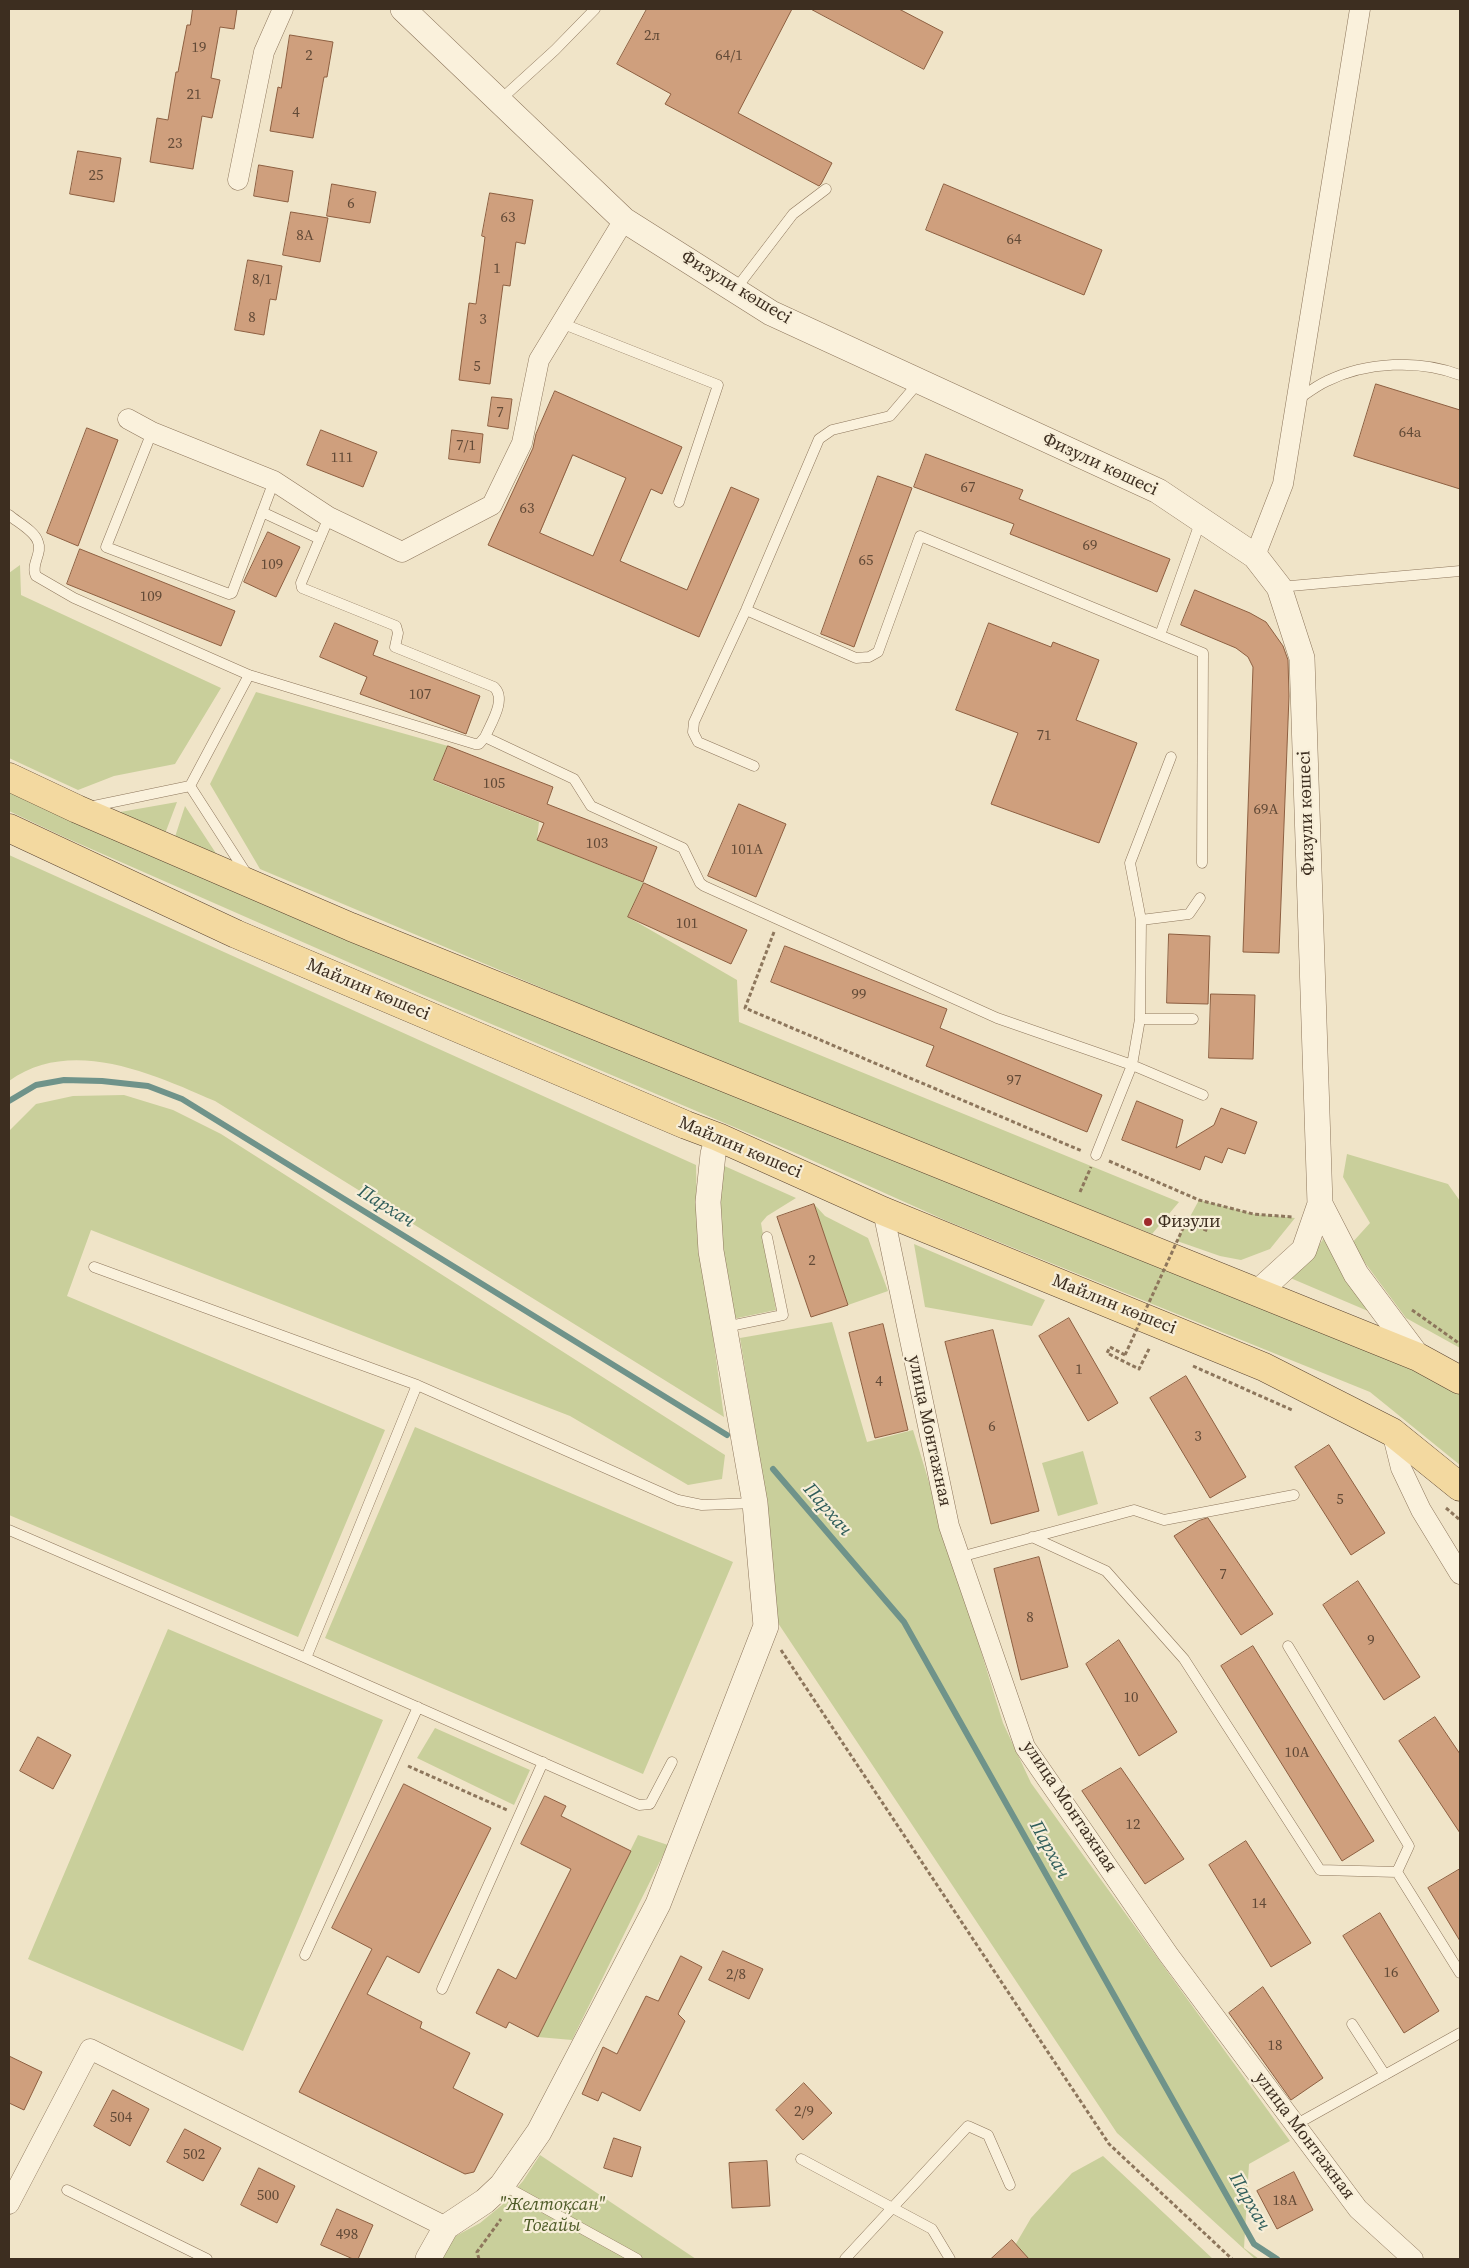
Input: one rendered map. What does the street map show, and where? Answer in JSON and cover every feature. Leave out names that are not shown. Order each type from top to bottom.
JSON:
[{"type":"main road","points":[[9,777],[77,809],[351,927],[1418,1357],[1460,1380]]},
{"type":"main road","name":"Майлин көшесі","points":[[9,828],[236,934],[676,1121],[718,1136],[883,1211],[1264,1367],[1392,1432],[1460,1488]]},
{"type":"street","points":[[238,180],[264,52],[283,9]]},
{"type":"street","name":"Физули көшесі","points":[[403,9],[498,102],[624,220],[771,313],[1158,491],[1255,556],[1280,587],[1302,658],[1320,1204]]},
{"type":"street","points":[[1255,556],[1282,484],[1360,9]]},
{"type":"street","points":[[128,418],[152,432],[274,481],[329,517],[402,552],[492,505],[522,443],[539,360],[624,220]]},
{"type":"street","points":[[428,2259],[446,2227],[485,2201],[510,2189],[658,1904],[766,1626],[754,1503],[711,1251],[708,1202],[713,1154],[718,1136]]},
{"type":"street","points":[[1258,1292],[1304,1250],[1320,1204]]},
{"type":"street","points":[[1320,1204],[1356,1274],[1418,1357]]},
{"type":"street","name":"улица Монтажная","points":[[883,1211],[949,1526],[1025,1747],[1168,1954],[1358,2209],[1413,2259]]},
{"type":"street","points":[[1392,1432],[1401,1468],[1421,1510],[1460,1574]]},
{"type":"street","points":[[9,2204],[90,2049],[446,2227]]},
{"type":"lane","points":[[498,102],[595,9]]},
{"type":"lane","points":[[735,290],[794,214],[826,189]]},
{"type":"lane","points":[[561,323],[718,385],[678,502]]},
{"type":"lane","points":[[1296,401],[1325,382],[1355,370],[1400,364],[1460,375]]},
{"type":"lane","points":[[754,766],[698,742],[693,732],[694,722],[746,610],[818,438],[832,430],[890,416],[919,382]]},
{"type":"lane","points":[[152,432],[106,546],[229,594],[233,591],[274,481]]},
{"type":"lane","points":[[262,512],[320,539]]},
{"type":"lane","points":[[9,515],[38,540],[39,548],[34,569],[36,576],[74,598],[249,676],[479,744],[485,737],[500,700],[499,692],[494,686],[395,647],[398,633],[396,626],[302,588],[301,583],[329,517]]},
{"type":"lane","points":[[1160,635],[1201,520]]},
{"type":"lane","points":[[746,610],[856,658],[869,657],[878,652],[920,536],[1203,653],[1202,863]]},
{"type":"lane","points":[[1280,587],[1460,571]]},
{"type":"lane","points":[[190,786],[249,676]]},
{"type":"lane","points":[[485,737],[574,779],[591,806],[683,848],[700,883],[704,886],[998,1018],[1132,1065],[1203,1095]]},
{"type":"lane","points":[[1096,1155],[1132,1065],[1140,1018],[1141,920],[1130,863],[1171,757]]},
{"type":"lane","points":[[77,809],[190,786]]},
{"type":"lane","points":[[190,786],[254,886]]},
{"type":"lane","points":[[1141,920],[1189,914],[1200,898]]},
{"type":"lane","points":[[1140,1018],[1193,1019]]},
{"type":"lane","points":[[724,1327],[783,1315],[767,1237]]},
{"type":"lane","points":[[94,1267],[417,1385],[678,1500],[702,1504],[754,1503]]},
{"type":"lane","points":[[306,1658],[417,1385]]},
{"type":"lane","points":[[960,1557],[1134,1510],[1164,1520],[1294,1495]]},
{"type":"lane","points":[[9,1530],[644,1806],[650,1804],[672,1762]]},
{"type":"lane","points":[[1032,1537],[1106,1571],[1184,1659],[1320,1870],[1397,1872]]},
{"type":"lane","points":[[1288,1646],[1409,1846],[1397,1872]]},
{"type":"lane","points":[[305,1955],[418,1707]]},
{"type":"lane","points":[[442,1989],[543,1762]]},
{"type":"lane","points":[[1397,1872],[1460,1973]]},
{"type":"lane","points":[[1352,2024],[1385,2075]]},
{"type":"lane","points":[[1295,2125],[1460,2033]]},
{"type":"lane","points":[[845,2259],[968,2126],[988,2135],[1010,2185]]},
{"type":"lane","points":[[801,2160],[932,2229],[950,2259]]},
{"type":"lane","points":[[510,2189],[637,2259]]},
{"type":"lane","points":[[67,2190],[207,2259]]},
{"type":"path","points":[[779,920],[745,1008],[1199,1200],[1254,1214],[1295,1218],[1320,1204]]},
{"type":"path","points":[[1080,1192],[1096,1155]]},
{"type":"path","points":[[1150,1347],[1139,1369],[1107,1353],[1110,1347],[1125,1355],[1184,1226],[1171,1220],[1172,1216],[1208,1231]]},
{"type":"path","points":[[766,1626],[1109,2144],[1232,2259]]},
{"type":"path","points":[[394,1760],[519,1815]]},
{"type":"path","points":[[479,2259],[477,2252],[510,2189]]},
{"type":"green space","points":[[20,565],[21,595],[221,688],[175,764],[114,776],[78,790],[9,758],[9,573]]},
{"type":"green space","points":[[256,692],[448,746],[434,781],[539,822],[537,840],[644,883],[628,917],[737,980],[739,1022],[1179,1202],[1152,1234],[739,1071],[260,869],[210,784]]},
{"type":"green space","points":[[9,787],[1414,1363],[1460,1393],[1460,1465],[1370,1392],[947,1221],[800,1155],[423,995],[64,837],[9,811]]},
{"type":"green space","points":[[177,802],[163,839],[109,814]]},
{"type":"green space","points":[[185,806],[221,861],[174,840]]},
{"type":"green space","points":[[9,855],[696,1165],[697,1219],[724,1417],[215,1101],[139,1071],[85,1060],[59,1061],[33,1068],[9,1081]]},
{"type":"green space","points":[[124,1095],[173,1110],[221,1134],[725,1455],[722,1479],[688,1485],[570,1416],[91,1230],[67,1296],[385,1430],[298,1637],[9,1515],[9,1131],[36,1104],[73,1096]]},
{"type":"green space","points":[[1347,1154],[1448,1184],[1460,1201],[1460,1348],[1406,1318],[1351,1244],[1370,1223],[1343,1177]]},
{"type":"green space","points":[[720,1164],[796,1198],[767,1216],[761,1223],[776,1310],[728,1320],[717,1251]]},
{"type":"green space","points":[[1199,1200],[1253,1214],[1295,1218],[1270,1249],[1241,1260],[1220,1256],[1177,1241]]},
{"type":"green space","points":[[814,1204],[825,1216],[868,1238],[888,1291],[848,1305]]},
{"type":"green space","points":[[1327,1233],[1375,1314],[1288,1277],[1311,1258]]},
{"type":"green space","points":[[914,1244],[1045,1300],[1032,1326],[925,1307]]},
{"type":"green space","points":[[832,1322],[867,1442],[913,1430],[1003,1723],[1031,1783],[1290,2141],[1249,2164],[1244,2248],[1259,2259],[1255,2259],[1117,2133],[776,1620],[766,1498],[740,1338]]},
{"type":"green space","points":[[415,1427],[733,1562],[643,1774],[325,1638]]},
{"type":"green space","points":[[1083,1451],[1098,1504],[1058,1516],[1042,1463]]},
{"type":"green space","points":[[168,1629],[383,1720],[243,2051],[28,1959]]},
{"type":"green space","points":[[435,1728],[530,1770],[514,1805],[417,1758]]},
{"type":"green space","points":[[638,1835],[668,1845],[572,2040],[538,2037]]},
{"type":"green space","name":"\"Желтоқсан\" Тоғайы","points":[[540,2155],[696,2259],[442,2259],[454,2237],[480,2223],[502,2205],[523,2181]]},
{"type":"green space","points":[[1103,2156],[1213,2259],[1007,2259],[1031,2218],[1072,2173]]},
{"type":"building","points":[[193,9],[237,9],[234,29],[220,27],[211,78],[220,80],[212,118],[202,116],[193,169],[150,162],[157,118],[168,120],[176,72],[178,72],[187,25],[190,25]]},
{"type":"building","points":[[647,9],[792,9],[738,113],[832,163],[819,186],[665,104],[671,94],[617,64]]},
{"type":"building","points":[[811,9],[899,9],[943,32],[924,69]]},
{"type":"building","points":[[290,35],[333,42],[327,77],[324,77],[313,138],[270,131],[278,87],[281,88]]},
{"type":"building","points":[[78,151],[121,158],[114,202],[70,194]]},
{"type":"building","points":[[259,165],[293,171],[288,202],[254,196]]},
{"type":"building","points":[[332,184],[376,192],[370,223],[327,216]]},
{"type":"building","points":[[944,184],[1102,250],[1084,295],[926,230]]},
{"type":"building","points":[[490,193],[533,200],[525,244],[516,242],[510,286],[503,285],[490,384],[459,380],[469,303],[476,304],[485,237],[482,236]]},
{"type":"building","points":[[291,212],[328,218],[320,262],[283,255]]},
{"type":"building","points":[[248,260],[282,266],[276,300],[270,299],[264,335],[235,330]]},
{"type":"building","points":[[1376,384],[1460,410],[1460,489],[1354,456]]},
{"type":"building","points":[[555,391],[682,447],[662,494],[651,489],[620,561],[687,590],[731,487],[759,499],[699,637],[488,545],[533,448],[536,434]],"holes":[[[573,455],[626,478],[593,556],[540,533]]]},
{"type":"building","points":[[492,397],[512,399],[508,429],[488,426]]},
{"type":"building","points":[[87,428],[118,440],[78,546],[47,533]]},
{"type":"building","points":[[321,430],[377,452],[363,487],[307,465]]},
{"type":"building","points":[[452,430],[483,434],[480,463],[449,459]]},
{"type":"building","points":[[926,454],[1023,490],[1019,499],[1170,559],[1157,592],[1010,534],[1014,524],[914,487]]},
{"type":"building","points":[[878,476],[912,488],[854,647],[821,634]]},
{"type":"building","points":[[268,532],[300,547],[276,597],[244,582]]},
{"type":"building","points":[[80,549],[235,611],[221,646],[67,584]]},
{"type":"building","points":[[1195,590],[1250,613],[1266,622],[1283,646],[1288,660],[1289,696],[1279,953],[1243,952],[1253,667],[1248,657],[1236,648],[1181,625]]},
{"type":"building","points":[[335,623],[378,641],[373,655],[480,696],[466,734],[360,694],[367,677],[320,657]]},
{"type":"building","points":[[989,623],[1051,647],[1053,642],[1099,660],[1076,720],[1137,743],[1099,843],[991,804],[1018,733],[956,710]]},
{"type":"building","points":[[448,746],[553,787],[547,804],[657,847],[643,882],[537,840],[544,823],[434,780]]},
{"type":"building","points":[[739,804],[786,824],[756,897],[708,876]]},
{"type":"building","points":[[644,883],[747,930],[731,964],[628,917]]},
{"type":"building","points":[[1169,934],[1210,936],[1208,1004],[1167,1003]]},
{"type":"building","points":[[785,946],[947,1009],[940,1028],[1102,1095],[1087,1132],[926,1066],[934,1046],[771,982]]},
{"type":"building","points":[[1211,994],[1255,995],[1253,1059],[1209,1058]]},
{"type":"building","points":[[1137,1101],[1183,1120],[1176,1148],[1214,1125],[1221,1108],[1257,1122],[1245,1154],[1228,1148],[1222,1163],[1205,1156],[1200,1170],[1122,1140]]},
{"type":"building","points":[[814,1204],[848,1305],[811,1317],[777,1217]]},
{"type":"building","points":[[1069,1318],[1118,1403],[1088,1421],[1039,1336]]},
{"type":"building","points":[[883,1324],[908,1430],[875,1438],[849,1333]]},
{"type":"building","points":[[993,1330],[1039,1511],[991,1524],[945,1342]]},
{"type":"building","points":[[1186,1376],[1246,1477],[1210,1498],[1150,1398]]},
{"type":"building","points":[[1329,1445],[1385,1533],[1351,1555],[1295,1467]]},
{"type":"building","points":[[1208,1518],[1273,1614],[1241,1635],[1174,1536],[1198,1521]]},
{"type":"building","points":[[1039,1557],[1068,1667],[1021,1680],[994,1569]]},
{"type":"building","points":[[1358,1581],[1420,1677],[1384,1700],[1323,1605]]},
{"type":"building","points":[[1119,1640],[1177,1732],[1139,1756],[1086,1664]]},
{"type":"building","points":[[1253,1646],[1374,1841],[1342,1861],[1221,1666]]},
{"type":"building","points":[[1435,1717],[1460,1754],[1460,1833],[1399,1741]]},
{"type":"building","points":[[38,1737],[71,1755],[53,1789],[20,1771]]},
{"type":"building","points":[[1121,1768],[1184,1859],[1145,1884],[1082,1791]]},
{"type":"building","points":[[404,1784],[491,1828],[419,1973],[387,1956],[367,1994],[422,2022],[420,2028],[470,2053],[453,2088],[503,2114],[474,2172],[465,2174],[299,2092],[372,1949],[332,1928]]},
{"type":"building","points":[[545,1796],[566,1806],[561,1816],[631,1851],[538,2037],[509,2022],[506,2028],[476,2013],[498,1969],[516,1979],[571,1869],[521,1844]]},
{"type":"building","points":[[1246,1841],[1311,1943],[1271,1967],[1209,1865]]},
{"type":"building","points":[[1460,1869],[1460,1941],[1428,1888]]},
{"type":"building","points":[[1380,1913],[1439,2011],[1404,2033],[1343,1936]]},
{"type":"building","points":[[723,1951],[763,1969],[749,1999],[709,1980]]},
{"type":"building","points":[[681,1956],[702,1967],[678,2014],[685,2021],[640,2111],[602,2092],[598,2101],[582,2094],[603,2047],[617,2054],[646,1996],[658,2001]]},
{"type":"building","points":[[1263,1987],[1323,2078],[1291,2100],[1229,2013]]},
{"type":"building","points":[[9,2056],[42,2072],[24,2110],[9,2103]]},
{"type":"building","points":[[804,2083],[832,2113],[803,2140],[776,2110]]},
{"type":"building","points":[[113,2090],[149,2109],[130,2146],[94,2126]]},
{"type":"building","points":[[185,2129],[221,2148],[203,2181],[167,2162]]},
{"type":"building","points":[[614,2138],[641,2147],[632,2177],[604,2168]]},
{"type":"building","points":[[767,2161],[770,2206],[732,2208],[729,2163]]},
{"type":"building","points":[[259,2168],[295,2186],[277,2223],[241,2205]]},
{"type":"building","points":[[1294,2172],[1313,2210],[1277,2229],[1257,2191]]},
{"type":"building","points":[[337,2209],[373,2225],[358,2259],[353,2259],[321,2245]]},
{"type":"building","points":[[1012,2240],[1029,2259],[991,2259]]},
{"type":"waterway","name":"Пархач","points":[[9,1101],[36,1085],[64,1080],[102,1081],[148,1086],[182,1099],[727,1435]]},
{"type":"waterway","name":"Пархач","points":[[773,1469],[904,1622],[1254,2244],[1277,2259]]},
{"type":"place","name":"Физули","points":[[1148,1222]]}]
